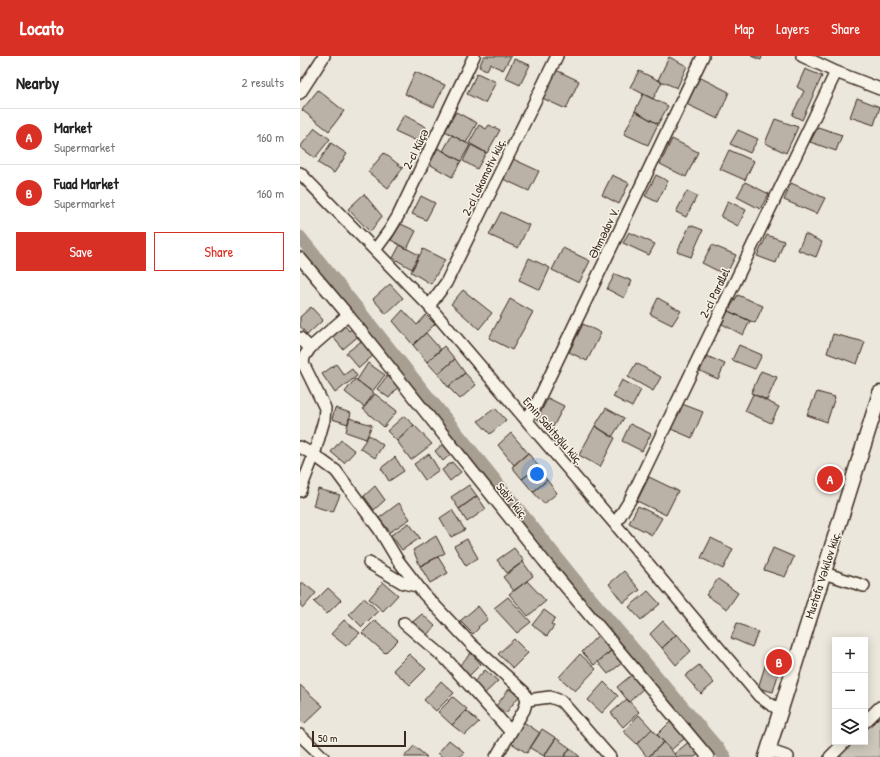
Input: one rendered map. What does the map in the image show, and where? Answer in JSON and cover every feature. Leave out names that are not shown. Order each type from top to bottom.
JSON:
[{"type":"street","points":[[300,92],[324,56]]},
{"type":"street","name":"2-ci Küçə","points":[[375,250],[398,216],[474,56]]},
{"type":"street","name":"2-ci Lokomotiv küç.","points":[[429,306],[446,283],[557,56]]},
{"type":"street","name":"Əhmədov V.","points":[[526,420],[536,405],[702,56]]},
{"type":"street","points":[[802,56],[821,60],[836,72],[880,89]]},
{"type":"street","name":"2-ci Parallel","points":[[615,524],[630,500],[836,72]]},
{"type":"street","name":"Emin Sabitoğlu küç.","points":[[300,173],[429,306],[759,696],[780,710]]},
{"type":"street","name":"Sabir küç.","points":[[300,258],[348,315],[544,561],[708,757]]},
{"type":"street","points":[[300,491],[314,455],[324,420],[325,408],[304,363],[304,357],[310,348],[348,315]]},
{"type":"street","points":[[300,338],[310,348]]},
{"type":"street","name":"Mustafa Vəkilov küç.","points":[[767,754],[880,393]]},
{"type":"street","points":[[300,447],[336,471],[379,529],[397,559],[417,586],[472,645],[524,692],[527,700],[524,710],[496,757]]},
{"type":"street","points":[[369,563],[403,583],[417,586]]},
{"type":"street","points":[[824,572],[864,586]]},
{"type":"street","points":[[404,623],[446,660],[512,732]]},
{"type":"street","points":[[527,700],[550,697],[561,701],[610,757]]},
{"type":"street","points":[[868,719],[880,707]]},
{"type":"street","points":[[300,735],[324,757]]},
{"type":"street","points":[[830,757],[842,745]]},
{"type":"street","points":[[767,754],[788,757]]},
{"type":"shaded area","points":[[880,716],[880,757],[839,757],[851,745],[868,745],[868,728]]},
{"type":"building","points":[[484,56],[511,56],[503,70],[490,64],[487,70],[479,67]]},
{"type":"building","points":[[751,56],[762,56],[761,60]]},
{"type":"building","points":[[669,57],[687,66],[677,88],[658,80]]},
{"type":"building","points":[[514,59],[530,65],[520,85],[505,78]]},
{"type":"building","points":[[805,69],[822,76],[802,120],[792,115],[804,91],[797,87]]},
{"type":"building","points":[[556,70],[579,81],[566,109],[542,98]]},
{"type":"building","points":[[639,71],[662,82],[653,99],[630,87]]},
{"type":"building","points":[[415,72],[445,85],[434,107],[405,94]]},
{"type":"building","points":[[477,73],[496,82],[485,103],[467,94]]},
{"type":"building","points":[[697,76],[729,92],[718,119],[684,103]]},
{"type":"building","points":[[318,90],[344,111],[329,131],[302,110]]},
{"type":"building","points":[[643,94],[668,106],[658,124],[635,111]]},
{"type":"building","points":[[857,98],[880,107],[874,125],[850,117]]},
{"type":"building","points":[[635,111],[658,124],[648,145],[624,134]]},
{"type":"building","points":[[456,112],[477,123],[466,143],[445,131]]},
{"type":"building","points":[[404,115],[426,127],[419,142],[395,131]]},
{"type":"building","points":[[775,119],[798,127],[786,153],[765,143]]},
{"type":"building","points":[[479,125],[486,129],[489,125],[500,130],[487,153],[469,143]]},
{"type":"building","points":[[818,127],[842,135],[836,151],[810,142]]},
{"type":"building","points":[[315,128],[330,139],[315,158],[300,147]]},
{"type":"building","points":[[738,130],[758,139],[750,153],[730,144]]},
{"type":"building","points":[[452,135],[470,145],[461,161],[443,151]]},
{"type":"building","points":[[672,139],[698,152],[686,177],[660,164]]},
{"type":"building","points":[[331,143],[347,154],[334,173],[318,163]]},
{"type":"building","points":[[471,145],[486,153],[477,169],[463,161]]},
{"type":"building","points":[[438,148],[461,161],[452,177],[429,164]]},
{"type":"building","points":[[729,150],[754,161],[745,180],[720,169]]},
{"type":"building","points":[[384,153],[403,168],[388,188],[368,172]]},
{"type":"building","points":[[513,159],[539,171],[529,191],[503,179]]},
{"type":"building","points":[[612,175],[629,183],[619,204],[602,195]]},
{"type":"building","points":[[656,175],[668,181],[657,202],[645,196]]},
{"type":"building","points":[[745,182],[769,194],[760,209],[737,197]]},
{"type":"building","points":[[791,183],[825,198],[817,214],[784,200]]},
{"type":"building","points":[[687,191],[697,196],[686,217],[676,212]]},
{"type":"building","points":[[364,194],[382,216],[370,232],[348,209]]},
{"type":"building","points":[[421,196],[435,203],[426,220],[412,214]]},
{"type":"building","points":[[728,201],[746,210],[738,226],[721,217]]},
{"type":"building","points":[[501,212],[529,225],[518,248],[489,235]]},
{"type":"building","points":[[401,224],[416,231],[407,249],[391,240]]},
{"type":"building","points":[[690,225],[703,230],[691,257],[677,252]]},
{"type":"building","points":[[629,232],[655,244],[649,255],[623,243]]},
{"type":"building","points":[[805,234],[822,242],[816,257],[798,250]]},
{"type":"building","points":[[767,235],[784,241],[776,263],[757,256]]},
{"type":"building","points":[[400,245],[419,255],[412,269],[393,258]]},
{"type":"building","points":[[712,245],[736,255],[726,275],[702,263]]},
{"type":"building","points":[[563,248],[590,261],[579,283],[552,270]]},
{"type":"building","points":[[423,249],[445,260],[431,284],[411,272]]},
{"type":"building","points":[[529,258],[550,268],[540,290],[519,280]]},
{"type":"building","points":[[615,274],[632,281],[624,298],[607,289]]},
{"type":"building","points":[[390,284],[403,298],[386,314],[373,299]]},
{"type":"building","points":[[463,290],[492,313],[479,329],[451,304]]},
{"type":"building","points":[[738,295],[763,306],[755,323],[728,311]]},
{"type":"building","points":[[658,298],[681,311],[672,325],[650,314]]},
{"type":"building","points":[[510,299],[533,312],[512,350],[489,338]]},
{"type":"building","points":[[311,307],[323,320],[307,335],[300,326],[300,317]]},
{"type":"building","points":[[403,310],[417,325],[426,315],[435,324],[413,345],[393,321]]},
{"type":"building","points":[[728,311],[750,321],[743,335],[722,324]]},
{"type":"building","points":[[343,323],[349,331],[355,326],[361,334],[343,349],[331,335]]},
{"type":"building","points":[[583,324],[601,333],[587,361],[569,352]]},
{"type":"building","points":[[426,333],[441,350],[427,362],[413,345]]},
{"type":"building","points":[[833,334],[865,342],[857,364],[827,353]]},
{"type":"building","points":[[364,339],[376,353],[359,368],[346,353]]},
{"type":"building","points":[[739,345],[762,355],[755,369],[732,360]]},
{"type":"building","points":[[444,346],[455,359],[438,374],[427,362]]},
{"type":"building","points":[[707,356],[725,364],[718,379],[700,371]]},
{"type":"building","points":[[455,359],[465,373],[448,387],[438,374]]},
{"type":"building","points":[[368,363],[385,375],[372,392],[357,380]]},
{"type":"building","points":[[636,363],[661,377],[653,391],[628,377]]},
{"type":"building","points":[[336,364],[344,375],[352,369],[357,376],[335,393],[322,374]]},
{"type":"building","points":[[761,371],[777,377],[767,400],[751,393]]},
{"type":"building","points":[[465,373],[476,385],[460,399],[448,387]]},
{"type":"building","points":[[387,376],[400,385],[389,398],[377,389]]},
{"type":"building","points":[[355,379],[374,393],[364,407],[345,392]]},
{"type":"building","points":[[622,380],[641,390],[632,407],[613,397]]},
{"type":"building","points":[[817,392],[835,397],[827,422],[807,415]]},
{"type":"building","points":[[375,394],[397,411],[384,427],[363,409]]},
{"type":"building","points":[[753,394],[779,407],[771,423],[745,411]]},
{"type":"building","points":[[548,398],[564,406],[553,427],[537,419]]},
{"type":"building","points":[[682,404],[703,412],[692,438],[671,429]]},
{"type":"building","points":[[335,408],[351,413],[348,424],[332,419]]},
{"type":"building","points":[[495,408],[506,420],[490,434],[478,421]]},
{"type":"building","points":[[606,408],[624,418],[612,437],[595,426]]},
{"type":"building","points":[[404,416],[414,425],[397,441],[387,431]]},
{"type":"building","points":[[349,418],[372,425],[366,439],[346,432]]},
{"type":"building","points":[[630,424],[651,434],[642,451],[622,441]]},
{"type":"building","points":[[414,425],[432,444],[411,460],[397,441]]},
{"type":"building","points":[[595,426],[615,438],[600,467],[579,455]]},
{"type":"building","points":[[511,433],[528,453],[514,465],[498,445]]},
{"type":"building","points":[[369,435],[383,445],[375,458],[360,448]]},
{"type":"building","points":[[341,440],[355,451],[344,463],[331,452]]},
{"type":"building","points":[[445,442],[453,452],[443,461],[435,451]]},
{"type":"building","points":[[528,453],[539,467],[522,479],[512,467]]},
{"type":"building","points":[[429,454],[439,470],[425,480],[414,464]]},
{"type":"building","points":[[395,457],[404,471],[389,481],[381,468]]},
{"type":"building","points":[[452,462],[461,472],[450,481],[442,470]]},
{"type":"building","points":[[537,468],[547,480],[533,492],[522,479]]},
{"type":"building","points":[[649,477],[678,491],[666,515],[637,501]]},
{"type":"building","points":[[547,480],[557,493],[544,504],[533,492]]},
{"type":"building","points":[[469,485],[477,496],[459,509],[451,497]]},
{"type":"building","points":[[375,486],[385,500],[374,510],[364,496]]},
{"type":"building","points":[[318,489],[340,495],[333,512],[313,506]]},
{"type":"building","points":[[477,496],[486,509],[467,522],[459,509]]},
{"type":"building","points":[[399,503],[410,519],[390,532],[379,518]]},
{"type":"building","points":[[638,506],[662,518],[652,535],[629,523]]},
{"type":"building","points":[[452,510],[465,530],[451,537],[440,518]]},
{"type":"building","points":[[409,523],[420,538],[402,550],[391,535]]},
{"type":"building","points":[[436,536],[445,553],[420,566],[413,550]]},
{"type":"building","points":[[711,538],[733,549],[723,569],[701,558]]},
{"type":"building","points":[[467,539],[478,558],[466,566],[454,546]]},
{"type":"building","points":[[514,548],[524,561],[507,573],[497,560]]},
{"type":"building","points":[[773,548],[794,557],[785,577],[764,570]]},
{"type":"building","points":[[438,557],[448,573],[430,583],[420,566]]},
{"type":"building","points":[[523,562],[533,576],[514,591],[503,577]]},
{"type":"building","points":[[624,571],[640,590],[623,603],[609,584]]},
{"type":"building","points":[[718,579],[738,593],[727,609],[706,595]]},
{"type":"building","points":[[527,581],[546,601],[528,616],[509,594]]},
{"type":"building","points":[[302,582],[316,593],[303,608],[300,605],[300,584]]},
{"type":"building","points":[[383,582],[398,595],[383,611],[369,599]]},
{"type":"building","points":[[328,588],[341,600],[327,614],[314,602]]},
{"type":"building","points":[[648,591],[660,604],[641,620],[629,607]]},
{"type":"building","points":[[508,597],[531,622],[517,633],[494,608]]},
{"type":"building","points":[[364,598],[378,611],[362,627],[349,614]]},
{"type":"building","points":[[478,606],[488,619],[478,627],[479,628],[473,634],[460,621]]},
{"type":"building","points":[[544,610],[555,618],[551,624],[554,626],[547,636],[532,625]]},
{"type":"building","points":[[422,614],[435,626],[425,637],[409,625]]},
{"type":"building","points":[[344,620],[360,633],[346,646],[331,634]]},
{"type":"building","points":[[375,620],[398,640],[385,653],[362,633]]},
{"type":"building","points":[[663,621],[676,635],[662,648],[650,634]]},
{"type":"building","points":[[737,623],[758,632],[752,647],[731,638]]},
{"type":"building","points":[[599,634],[608,642],[605,645],[612,650],[594,665],[582,652]]},
{"type":"building","points":[[677,634],[691,651],[676,665],[662,648]]},
{"type":"building","points":[[514,639],[528,653],[513,668],[498,654]]},
{"type":"building","points":[[612,650],[622,663],[608,674],[598,662]]},
{"type":"building","points":[[471,653],[481,664],[467,678],[457,668]]},
{"type":"building","points":[[409,654],[426,669],[410,685],[393,670]]},
{"type":"building","points":[[580,654],[596,669],[575,691],[559,677]]},
{"type":"building","points":[[766,663],[780,668],[773,692],[758,688]]},
{"type":"building","points":[[699,665],[714,683],[701,694],[685,676]]},
{"type":"building","points":[[485,670],[498,681],[483,695],[470,686]]},
{"type":"building","points":[[635,672],[646,686],[629,702],[617,687]]},
{"type":"building","points":[[441,681],[454,693],[436,711],[424,700]]},
{"type":"building","points":[[604,682],[618,696],[602,713],[588,700]]},
{"type":"building","points":[[300,685],[323,706],[304,724],[300,720]]},
{"type":"building","points":[[509,689],[519,696],[506,713],[496,706]]},
{"type":"building","points":[[453,697],[467,709],[452,725],[438,712]]},
{"type":"building","points":[[627,699],[639,712],[623,727],[611,713]]},
{"type":"building","points":[[466,711],[479,722],[465,735],[452,725]]},
{"type":"building","points":[[639,715],[652,729],[637,744],[623,731]]},
{"type":"building","points":[[522,721],[540,733],[527,753],[508,741]]},
{"type":"building","points":[[670,722],[685,738],[671,750],[657,735]]},
{"type":"building","points":[[542,729],[556,738],[544,756],[530,748]]},
{"type":"building","points":[[652,729],[664,742],[647,757],[637,744]]},
{"type":"building","points":[[556,738],[570,748],[564,757],[545,757],[544,756]]},
{"type":"building","points":[[449,740],[464,752],[460,757],[442,757],[438,753]]},
{"type":"building","points":[[691,740],[701,752],[695,757],[677,757],[674,754]]},
{"type":"building","points":[[664,742],[677,757],[648,757]]},
{"type":"building","points":[[414,746],[427,757],[404,757]]},
{"type":"building","points":[[570,748],[580,757],[564,757]]},
{"type":"waterway","points":[[300,237],[575,580],[725,757]]},
{"type":"place","name":"Market","points":[[830,479]]},
{"type":"place","name":"Fuad Market","points":[[779,662]]}]
